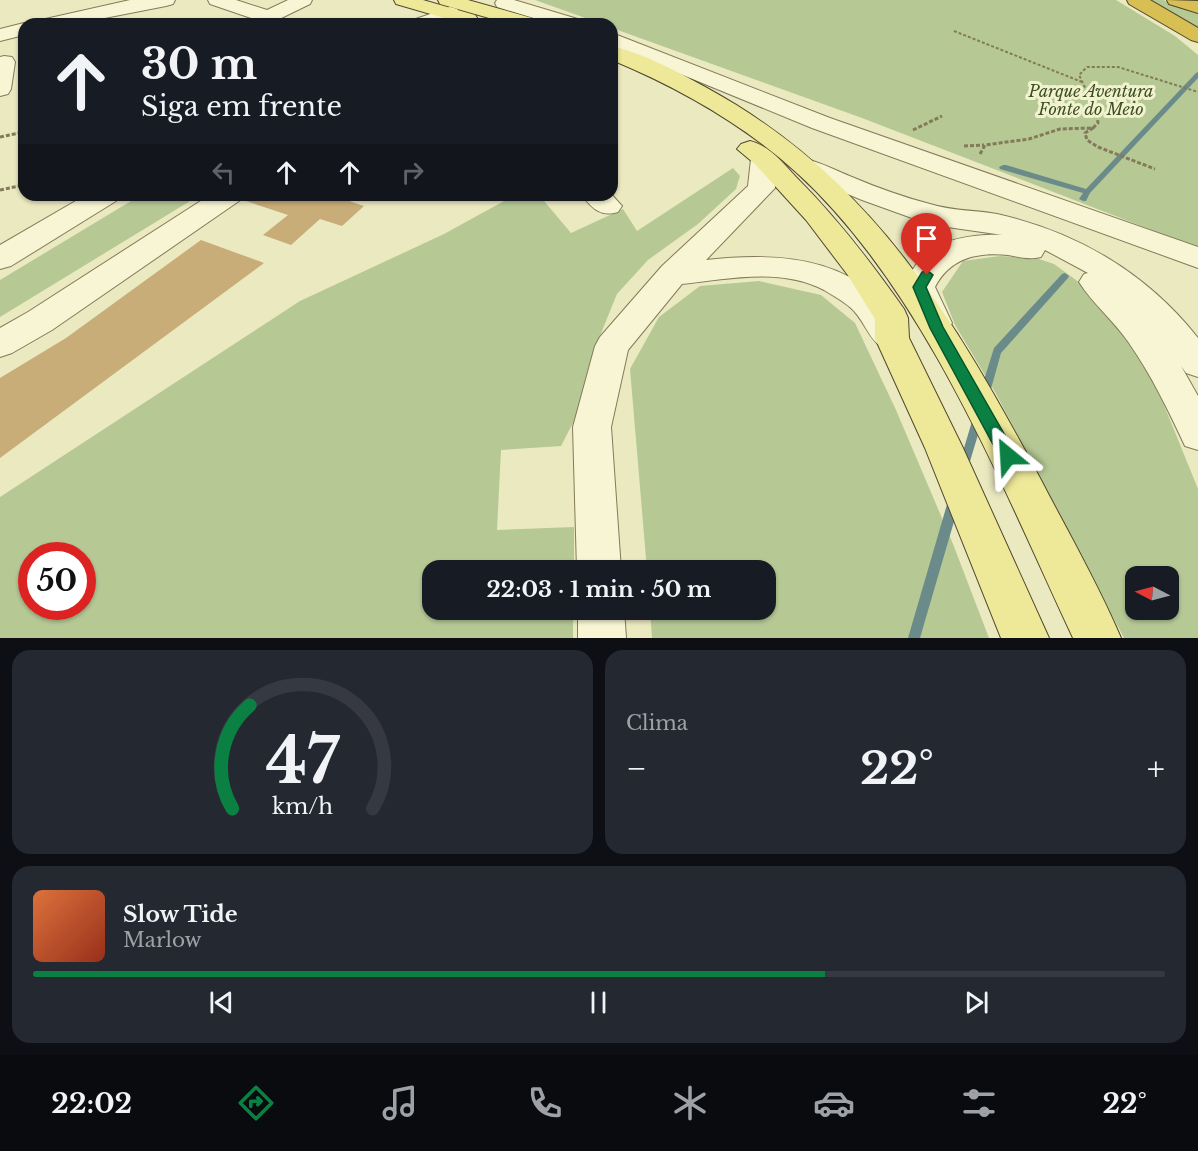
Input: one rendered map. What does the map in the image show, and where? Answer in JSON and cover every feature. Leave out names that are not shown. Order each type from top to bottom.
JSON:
[{"type":"highway","points":[[1136,0],[1198,36]]},
{"type":"highway","points":[[1176,0],[1198,7]]},
{"type":"main road","points":[[406,1],[503,18]]},
{"type":"main road","points":[[449,7],[472,18]]},
{"type":"main road","points":[[618,54],[710,98],[806,167],[847,208],[893,262],[937,328],[998,435],[1097,638]]},
{"type":"main road","points":[[618,70],[688,108],[764,159],[816,214],[858,267],[891,318],[892,338],[944,448],[1025,638]]},
{"type":"street","points":[[75,18],[166,0]]},
{"type":"street","points":[[217,0],[257,18]]},
{"type":"street","points":[[265,18],[303,0]]},
{"type":"street","points":[[406,1],[412,18]]},
{"type":"street","points":[[504,3],[554,18]]},
{"type":"street","points":[[430,18],[449,7]]},
{"type":"street","points":[[0,35],[18,30]]},
{"type":"street","points":[[618,41],[821,123],[1198,258]]},
{"type":"street","points":[[0,89],[4,62]]},
{"type":"street","points":[[599,560],[592,427],[612,346],[673,274],[761,188],[764,159]]},
{"type":"street","points":[[806,167],[879,197],[941,217],[1000,224],[1053,242],[1091,260],[1109,270],[1153,306],[1198,363]]},
{"type":"street","points":[[0,259],[96,201]]},
{"type":"street","points":[[0,344],[40,321],[220,201]]},
{"type":"street","points":[[937,328],[919,287],[933,264],[960,250],[992,245],[1025,248],[1060,260],[1096,282],[1124,312],[1179,393],[1198,434]]},
{"type":"street","points":[[673,274],[745,266],[785,267],[833,281],[863,300],[892,338]]},
{"type":"street","points":[[601,620],[602,638]]},
{"type":"path","points":[[954,31],[1083,82]]},
{"type":"path","points":[[1155,169],[1107,151],[1087,140],[1085,134],[1098,123],[1098,114],[1079,75],[1087,68],[1118,67],[1198,92]]},
{"type":"path","points":[[968,175],[985,145],[1029,139],[1060,129],[1093,128]]},
{"type":"path","points":[[0,137],[18,133]]},
{"type":"path","points":[[0,190],[18,186]]},
{"type":"green space","name":"Parque Aventura Fonte do Meio","points":[[535,0],[1116,0],[1175,36],[1198,55],[1198,248],[862,118],[618,30],[618,18],[585,18]]},
{"type":"green space","points":[[1147,0],[1163,0],[1198,12],[1198,30]]},
{"type":"green space","points":[[733,168],[740,176],[736,189],[698,224],[648,260],[617,294],[593,353],[575,419],[561,446],[501,450],[497,530],[574,527],[574,560],[422,560],[422,620],[573,620],[573,638],[0,638],[0,497],[300,301],[444,234],[504,201],[544,201],[571,233],[623,209],[637,231]]},
{"type":"green space","points":[[131,201],[190,201],[0,317],[0,280]]},
{"type":"green space","points":[[1000,256],[1036,258],[1054,264],[1091,291],[1122,325],[1153,378],[1198,489],[1198,638],[1124,638],[995,392],[955,325],[942,292],[963,261]]},
{"type":"green space","points":[[759,281],[821,295],[855,323],[896,410],[953,544],[989,638],[652,638],[651,620],[776,620],[776,560],[646,560],[630,369],[659,317],[700,286]]},
{"type":"building","points":[[246,201],[349,201],[364,206],[342,226],[320,219],[291,245],[263,235],[288,215]]},
{"type":"building","points":[[201,240],[264,263],[0,458],[0,378],[66,338]]},
{"type":"waterway","points":[[1087,192],[1198,74]]},
{"type":"waterway","points":[[1003,167],[1087,192]]},
{"type":"waterway","points":[[1083,199],[1087,192]]},
{"type":"waterway","points":[[984,396],[997,351],[1065,276]]},
{"type":"waterway","points":[[963,468],[978,418]]},
{"type":"waterway","points":[[914,638],[954,501]]},
{"type":"route","points":[[927,275],[919,287],[937,328],[1008,456]]}]
